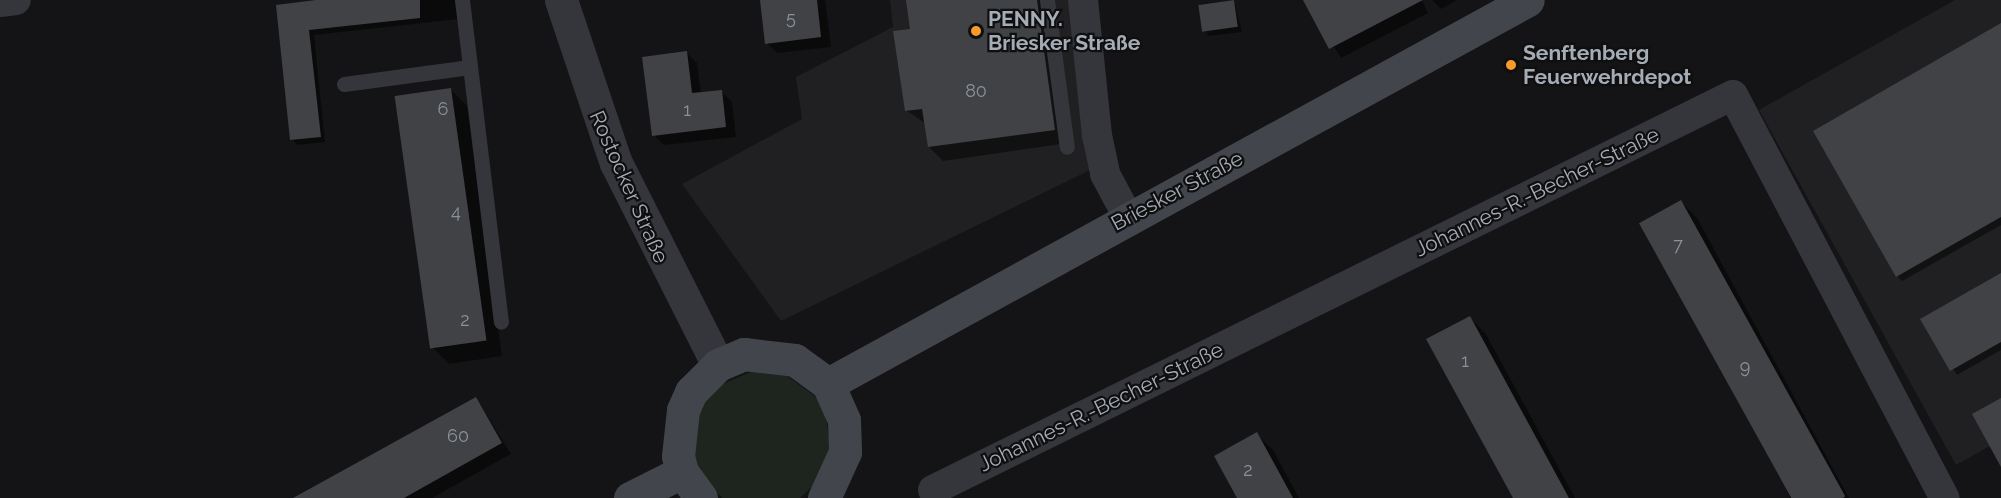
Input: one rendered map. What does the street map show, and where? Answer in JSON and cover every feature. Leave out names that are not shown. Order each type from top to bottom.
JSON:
[{"type":"main road","name":"Briesker Straße","points":[[828,384],[1128,217],[1527,0]]},
{"type":"main road","points":[[630,498],[691,485],[678,431],[683,410],[691,392],[718,365],[744,354],[770,354],[795,360],[828,384],[844,420],[845,452],[824,498]]},
{"type":"street","points":[[0,2],[16,0]]},
{"type":"street","name":"Rostocker Straße","points":[[561,0],[616,163],[718,365]]},
{"type":"street","points":[[1083,0],[1097,135],[1105,174],[1128,217]]},
{"type":"street","name":"Johannes-R.-Becher-Straße","points":[[933,490],[1733,95],[1945,498]]},
{"type":"lane","points":[[462,0],[501,322]]},
{"type":"lane","points":[[1047,0],[1067,147]]},
{"type":"lane","points":[[344,84],[470,67]]},
{"type":"shaded area","points":[[890,0],[1071,0],[1090,170],[781,321],[682,184],[802,119],[796,77],[893,27]]},
{"type":"shaded area","points":[[1955,0],[2001,0],[2001,440],[1956,465],[1759,110]]},
{"type":"shaded area","points":[[751,372],[787,376],[816,397],[825,412],[831,447],[819,480],[800,498],[722,498],[697,468],[692,450],[696,414],[718,386]]},
{"type":"building","points":[[316,0],[420,0],[420,18],[309,30],[321,137],[290,140],[276,5]]},
{"type":"building","points":[[760,0],[817,0],[821,37],[765,44]]},
{"type":"building","points":[[906,0],[1037,0],[1055,130],[928,147],[922,109],[905,111],[893,31],[910,29]]},
{"type":"building","points":[[1234,0],[1238,27],[1202,32],[1198,5]]},
{"type":"building","points":[[1303,0],[1423,0],[1329,49]]},
{"type":"building","points":[[2001,23],[2001,217],[1896,277],[1813,131]]},
{"type":"building","points":[[687,51],[692,93],[722,90],[726,127],[652,136],[642,57]]},
{"type":"building","points":[[451,88],[486,341],[430,348],[395,96]]},
{"type":"building","points":[[1681,200],[1845,496],[1791,498],[1639,223]]},
{"type":"building","points":[[2001,273],[2001,342],[1950,371],[1920,319]]},
{"type":"building","points":[[1470,316],[1569,498],[1513,498],[1426,339]]},
{"type":"building","points":[[476,397],[502,443],[404,498],[293,498]]},
{"type":"building","points":[[2001,398],[2001,467],[1972,414]]},
{"type":"building","points":[[1257,432],[1293,498],[1237,498],[1214,456]]},
{"type":"place","name":"PENNY. Briesker Straße","points":[[976,31]]},
{"type":"place","name":"Senftenberg Feuerwehrdepot","points":[[1511,65]]}]
